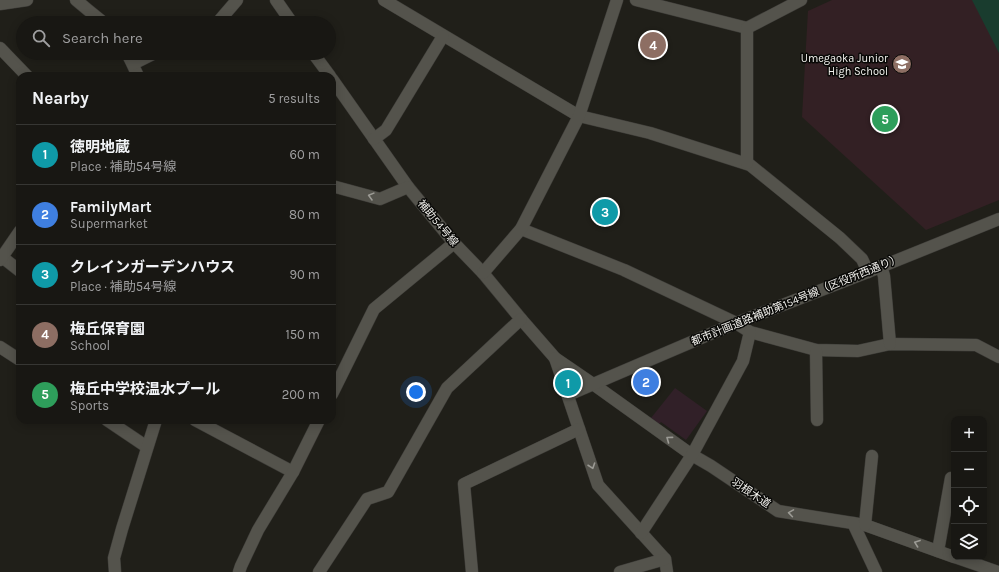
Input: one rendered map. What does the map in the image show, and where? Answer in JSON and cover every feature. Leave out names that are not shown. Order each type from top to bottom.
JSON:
[{"type":"street","points":[[0,4],[27,0]]},
{"type":"street","points":[[76,0],[95,16]]},
{"type":"street","points":[[223,16],[237,0]]},
{"type":"street","points":[[276,0],[287,16]]},
{"type":"street","points":[[384,0],[579,116],[650,133],[750,164],[840,238],[862,259],[868,272]]},
{"type":"street","points":[[482,273],[520,229],[579,116],[617,0]]},
{"type":"street","points":[[636,0],[747,28],[801,0]]},
{"type":"street","points":[[746,163],[747,28]]},
{"type":"street","points":[[374,140],[386,130],[443,36]]},
{"type":"street","points":[[0,48],[23,72]]},
{"type":"street","points":[[131,60],[136,72]]},
{"type":"street","points":[[133,64],[141,60]]},
{"type":"street","points":[[318,60],[327,72]]},
{"type":"street","name":"補助54号線","points":[[336,85],[408,187],[454,243],[482,273],[555,358],[593,384]]},
{"type":"street","points":[[336,187],[380,199],[408,187]]},
{"type":"street","name":"都市計画道路補助第154号線（区役所西通り）","points":[[568,396],[736,323],[868,272],[999,218]]},
{"type":"street","points":[[520,229],[624,270],[736,323],[750,332],[816,350],[858,351],[890,344],[976,345],[999,357]]},
{"type":"street","points":[[16,238],[1,259],[16,268]]},
{"type":"street","points":[[336,386],[374,309],[454,243]]},
{"type":"street","points":[[881,266],[884,276],[890,344]]},
{"type":"street","points":[[319,572],[367,499],[388,492],[447,388],[521,319]]},
{"type":"street","points":[[641,533],[692,456],[743,361],[750,332]]},
{"type":"street","points":[[0,347],[16,357]]},
{"type":"street","points":[[816,350],[817,420]]},
{"type":"street","name":"補助54号線","points":[[555,358],[598,485],[665,559]]},
{"type":"street","name":"羽根木道","points":[[593,384],[692,456],[710,466],[778,511],[865,525],[951,556]]},
{"type":"street","points":[[113,424],[147,448]]},
{"type":"street","points":[[115,572],[114,558],[155,424]]},
{"type":"street","points":[[203,424],[293,472]]},
{"type":"street","points":[[239,572],[258,530],[293,472],[317,424]]},
{"type":"street","points":[[472,572],[464,484],[579,429]]},
{"type":"street","points":[[865,525],[872,456]]},
{"type":"street","points":[[938,551],[951,478]]},
{"type":"street","points":[[853,523],[876,572]]},
{"type":"street","points":[[620,572],[665,559],[667,572]]},
{"type":"street","name":"羽根木道","points":[[964,560],[998,572]]},
{"type":"shaded area","name":"Umegaoka Junior High School","points":[[832,0],[999,0],[999,200],[926,230],[802,117],[808,11]]},
{"type":"shaded area","points":[[675,388],[707,411],[686,440],[661,422],[659,424],[651,418]]},
{"type":"green space","points":[[972,0],[999,0],[999,53]]},
{"type":"place","name":"梅丘保育園","points":[[653,45]]},
{"type":"place","name":"Umegaoka Junior High School","points":[[902,64]]},
{"type":"place","name":"梅丘中学校温水プール","points":[[885,119]]},
{"type":"place","name":"クレインガーデンハウス","points":[[605,212]]},
{"type":"place","name":"FamilyMart","points":[[646,382]]},
{"type":"place","name":"徳明地蔵","points":[[568,383]]}]
